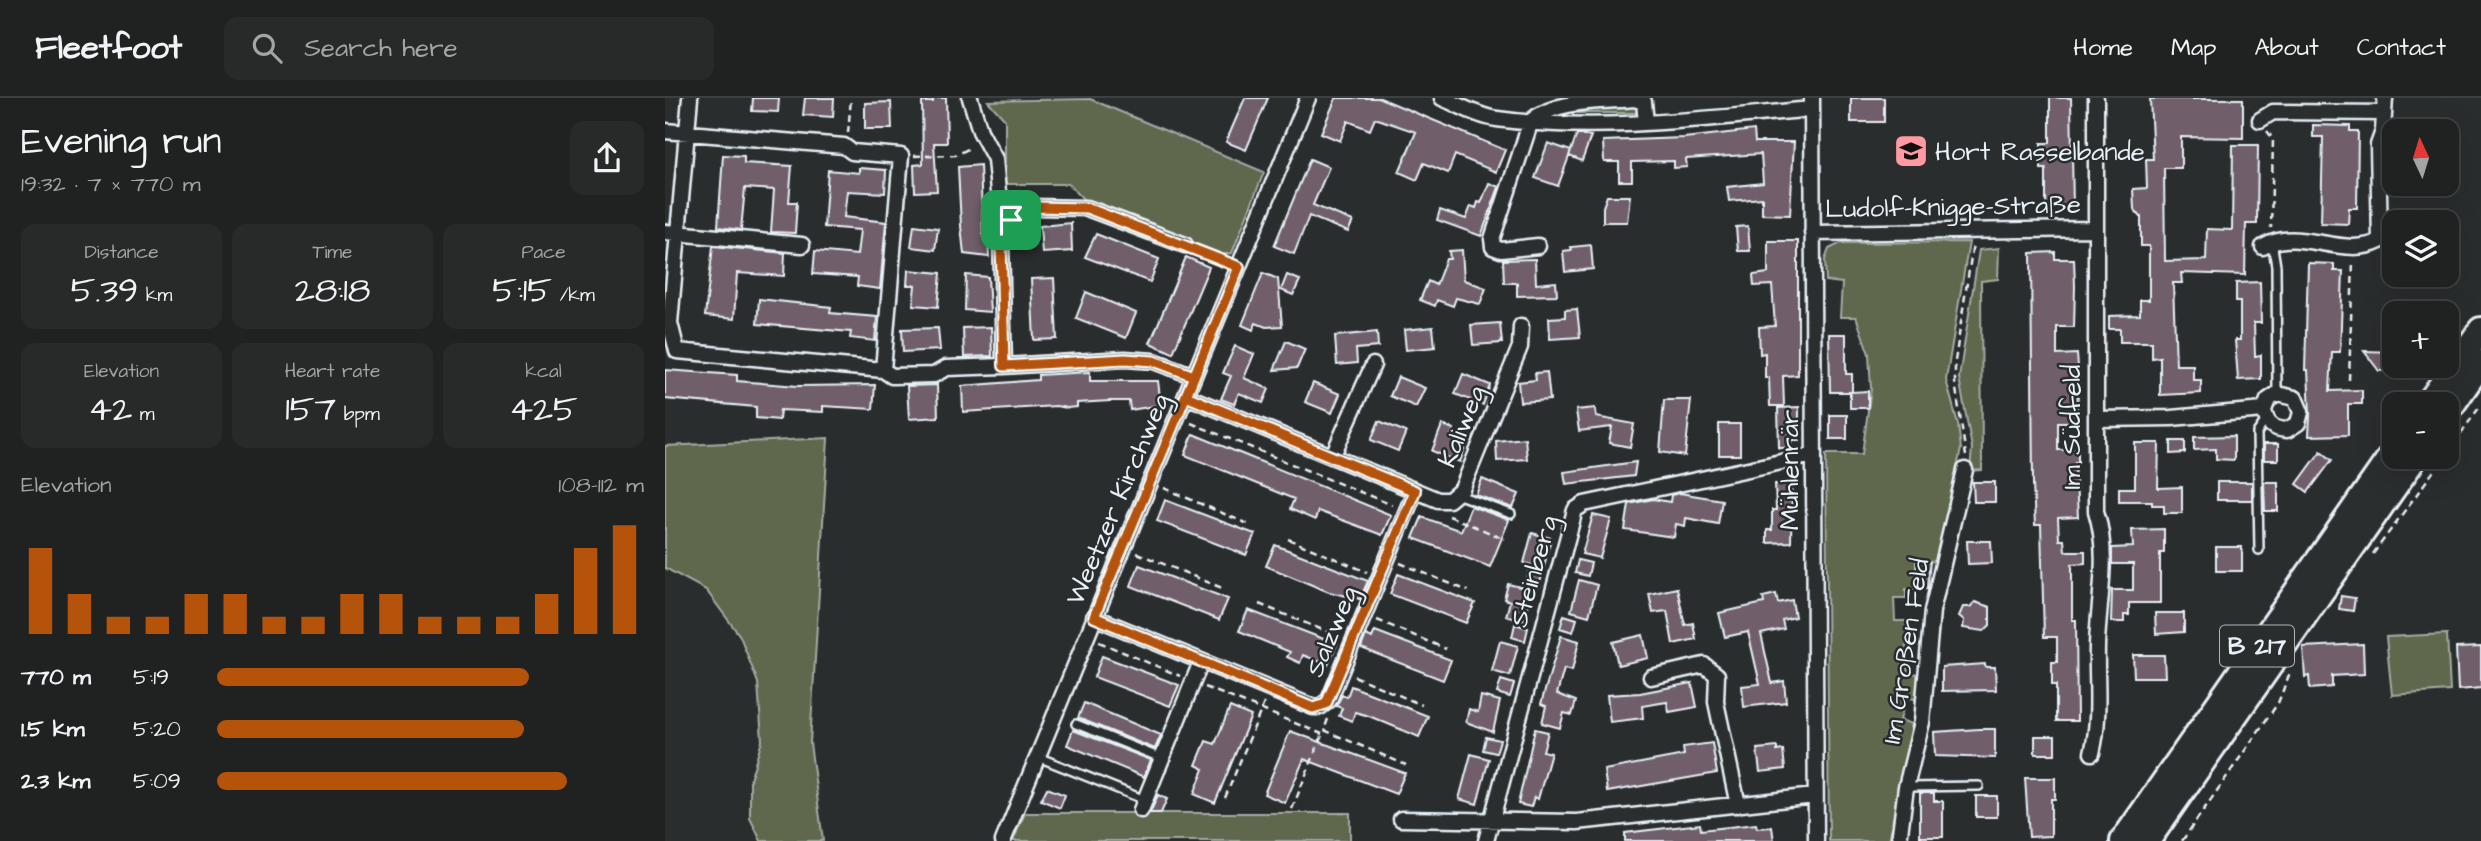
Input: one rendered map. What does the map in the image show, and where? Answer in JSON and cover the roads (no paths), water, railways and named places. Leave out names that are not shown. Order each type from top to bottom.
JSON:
[{"type":"highway","points":[[2437,392],[2481,330]]},
{"type":"highway","points":[[2459,395],[2481,363]]},
{"type":"highway","name":"B 217","points":[[2123,841],[2383,469]]},
{"type":"highway","name":"B 217","points":[[2147,841],[2407,469]]},
{"type":"street","points":[[690,98],[672,233],[668,314],[677,351],[883,370],[892,376],[934,374],[946,368],[1125,359],[1154,361],[1194,376]]},
{"type":"street","points":[[970,98],[980,131],[995,159],[998,192],[1011,220]]},
{"type":"street","name":"Weetzer Kirchweg","points":[[1003,841],[1308,98]]},
{"type":"street","points":[[1442,98],[1494,119],[1646,124],[1812,103]]},
{"type":"street","name":"Im Südfeld","points":[[2092,753],[2099,726],[2097,648],[2102,538],[2096,511],[2097,98]]},
{"type":"street","points":[[1538,246],[1500,250],[1493,247],[1492,239],[1531,121],[1543,111],[1559,107],[1635,99],[1644,102],[1646,124]]},
{"type":"street","name":"Mühlenrär","points":[[1812,103],[1816,841]]},
{"type":"street","points":[[2260,120],[2273,112],[2385,106],[2378,145],[2380,241],[2370,246],[2332,246],[2308,240],[2268,244]]},
{"type":"street","points":[[665,131],[844,146],[852,152],[901,156],[883,370]]},
{"type":"street","points":[[1004,366],[1001,238],[1011,220],[1034,207],[1087,208],[1185,245]]},
{"type":"street","name":"Ludolf-Knigge-Straße","points":[[1812,233],[2095,229]]},
{"type":"street","points":[[672,233],[802,244]]},
{"type":"street","name":"Kaliweg","points":[[1186,396],[1415,491],[1438,500],[1449,500],[1459,495],[1520,347],[1521,326]]},
{"type":"street","points":[[1333,455],[1373,365]]},
{"type":"street","points":[[2277,394],[2287,394],[2300,404],[2298,423],[2287,430],[2274,429],[2265,415],[2268,400],[2277,394]]},
{"type":"street","points":[[2096,419],[2265,415]]},
{"type":"street","name":"Steinberg","points":[[1486,841],[1569,521],[1575,510],[1584,504],[1814,455]]},
{"type":"street","name":"Im Großen Feld","points":[[1899,841],[1906,786],[1922,722],[1932,611],[1965,470]]},
{"type":"street","name":"Salzweg","points":[[1094,617],[1313,708],[1320,707],[1329,700],[1415,491]]},
{"type":"street","points":[[1143,805],[1201,662]]},
{"type":"street","points":[[1651,677],[1704,665],[1717,675],[1717,702],[1738,805]]},
{"type":"street","points":[[1401,819],[1577,822],[1815,796]]},
{"type":"lane","points":[[2268,244],[2276,266],[2277,394]]},
{"type":"lane","points":[[2259,550],[2257,433],[2265,415]]},
{"type":"lane","points":[[1459,495],[1511,514]]},
{"type":"lane","points":[[1076,724],[1162,758]]},
{"type":"lane","points":[[1037,757],[1143,805]]},
{"type":"lane","points":[[1906,786],[1979,786]]},
{"type":"place","name":"Hort Rasselbande","points":[[1911,151]]}]
